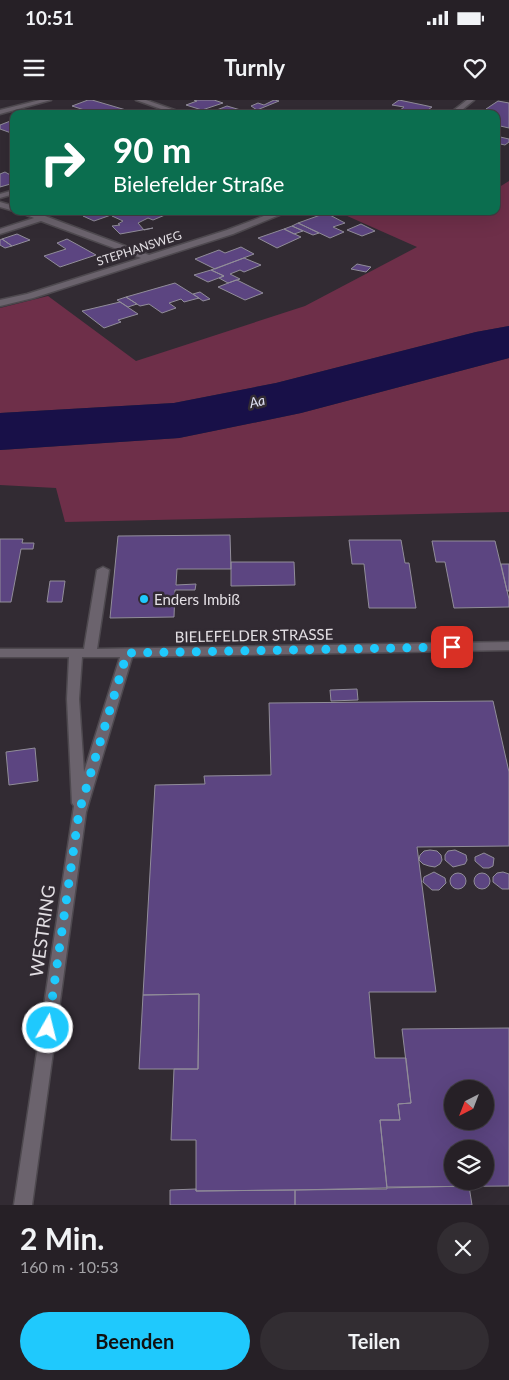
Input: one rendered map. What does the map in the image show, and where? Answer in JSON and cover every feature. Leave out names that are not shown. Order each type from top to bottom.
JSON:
[{"type":"street","points":[[0,112],[48,100]]},
{"type":"street","points":[[139,100],[170,110]]},
{"type":"street","points":[[457,110],[471,100]]},
{"type":"street","points":[[33,215],[148,258]]},
{"type":"street","name":"STEPHANSWEG","points":[[0,303],[30,296],[230,232],[275,215]]},
{"type":"street","points":[[0,232],[42,218]]},
{"type":"street","name":"WESTRING","points":[[79,812],[73,699],[103,570]]},
{"type":"street","name":"BIELEFELDER STRASSE","points":[[0,653],[127,653],[509,646]]},
{"type":"street","name":"WESTRING","points":[[24,1205],[79,812],[127,653]]},
{"type":"shaded area","points":[[509,181],[509,326],[476,332],[276,383],[174,403],[0,413],[0,308],[48,296],[136,361],[305,306],[417,247],[345,215],[500,215],[500,187]]},
{"type":"shaded area","points":[[509,358],[509,512],[65,522],[56,488],[0,485],[0,450],[179,438],[301,413]]},
{"type":"water","name":"Aa","points":[[509,326],[509,358],[301,413],[179,438],[0,450],[0,413],[174,403],[276,383],[476,332]]},
{"type":"building","points":[[92,100],[126,110],[84,110],[72,106]]},
{"type":"building","points":[[194,100],[214,100],[223,103],[202,110],[186,105],[197,101]]},
{"type":"building","points":[[274,100],[279,101],[257,110],[251,106],[258,103],[264,105]]},
{"type":"building","points":[[399,100],[432,107],[428,110],[400,110],[404,107],[392,105]]},
{"type":"building","points":[[498,101],[509,103],[509,128],[500,126],[500,110],[486,109]]},
{"type":"building","points":[[227,106],[241,110],[217,110]]},
{"type":"building","points":[[10,121],[10,133],[0,129],[0,125]]},
{"type":"building","points":[[500,137],[509,139],[509,142],[505,145],[500,144]]},
{"type":"building","points":[[5,172],[10,175],[10,184],[0,187],[0,174]]},
{"type":"building","points":[[85,215],[111,215],[94,221],[83,216]]},
{"type":"building","points":[[165,215],[153,220],[148,218],[138,223],[144,230],[120,234],[112,226],[120,225],[118,224],[123,221],[112,216]]},
{"type":"building","points":[[320,215],[330,215],[345,223],[333,227],[344,232],[330,238],[298,223]]},
{"type":"building","points":[[298,223],[319,233],[313,235],[292,226]]},
{"type":"building","points":[[361,224],[375,231],[362,236],[347,230]]},
{"type":"building","points":[[292,226],[303,231],[294,234],[284,229]]},
{"type":"building","points":[[284,229],[301,237],[277,248],[258,238]]},
{"type":"building","points":[[17,234],[30,240],[12,246],[2,239]]},
{"type":"building","points":[[2,239],[12,246],[5,248],[0,245],[0,240]]},
{"type":"building","points":[[67,239],[96,255],[60,267],[44,256],[66,249],[57,243]]},
{"type":"building","points":[[241,247],[254,254],[215,269],[195,259],[219,250],[225,253]]},
{"type":"building","points":[[244,258],[261,265],[244,272],[240,270],[230,274],[240,279],[228,283],[219,278],[224,276],[211,270]]},
{"type":"building","points":[[357,264],[371,267],[366,272],[351,269]]},
{"type":"building","points":[[211,270],[224,276],[208,282],[194,275]]},
{"type":"building","points":[[237,280],[263,293],[245,300],[218,287]]},
{"type":"building","points":[[175,283],[199,298],[184,302],[181,299],[169,303],[176,308],[162,313],[149,304],[140,306],[126,297]]},
{"type":"building","points":[[200,292],[210,299],[203,301],[193,294]]},
{"type":"building","points":[[126,297],[137,304],[128,307],[117,300]]},
{"type":"building","points":[[120,302],[138,314],[118,320],[121,322],[104,328],[82,311]]},
{"type":"building","points":[[230,535],[231,569],[177,569],[176,585],[196,584],[195,590],[175,590],[174,617],[110,618],[118,536]]},
{"type":"building","points":[[0,539],[23,539],[22,543],[34,543],[33,549],[21,549],[11,602],[0,602]]},
{"type":"building","points":[[349,540],[401,540],[405,563],[409,563],[416,608],[369,608],[364,564],[352,564]]},
{"type":"building","points":[[432,541],[495,541],[509,599],[509,607],[454,608],[445,562],[436,562]]},
{"type":"building","points":[[231,562],[294,562],[295,585],[231,586]]},
{"type":"building","points":[[501,564],[509,564],[509,591],[507,591]]},
{"type":"building","points":[[50,581],[65,581],[62,602],[47,602]]},
{"type":"building","points":[[357,689],[358,700],[331,701],[330,690]]},
{"type":"building","points":[[493,701],[509,772],[509,846],[417,847],[436,992],[369,992],[375,1058],[406,1058],[411,1103],[398,1104],[400,1120],[380,1120],[387,1189],[196,1191],[196,1140],[171,1140],[174,1069],[198,1069],[199,994],[143,995],[155,785],[205,784],[204,776],[271,775],[269,703]]},
{"type":"building","points":[[35,748],[38,781],[9,785],[6,752]]},
{"type":"building","points":[[455,850],[466,855],[467,860],[465,864],[453,867],[445,860],[445,855],[448,851]]},
{"type":"building","points":[[424,851],[437,851],[441,855],[442,860],[440,864],[435,867],[423,864],[419,860],[420,855]]},
{"type":"building","points":[[484,853],[494,858],[493,866],[489,868],[483,868],[475,861],[475,857]]},
{"type":"building","points":[[434,872],[445,878],[446,883],[439,890],[432,890],[423,882],[424,877]]},
{"type":"building","points":[[458,873],[466,881],[458,889],[450,881]]},
{"type":"building","points":[[482,873],[490,881],[482,889],[474,881]]},
{"type":"building","points":[[497,873],[509,874],[509,889],[502,889],[493,882],[493,877]]},
{"type":"building","points":[[199,994],[198,1069],[139,1069],[143,995]]},
{"type":"building","points":[[509,1028],[509,1186],[494,1186],[494,1140],[444,1140],[444,1187],[387,1187],[380,1120],[400,1120],[398,1104],[411,1103],[402,1029]]},
{"type":"building","points":[[444,1187],[444,1190],[470,1190],[472,1205],[295,1205],[295,1190]]},
{"type":"building","points":[[196,1189],[196,1191],[295,1190],[295,1205],[170,1205],[170,1190]]},
{"type":"place","name":"Enders Imbiß","points":[[144,599]]},
{"type":"route","points":[[48,1028],[79,812],[127,653],[452,647]]}]
